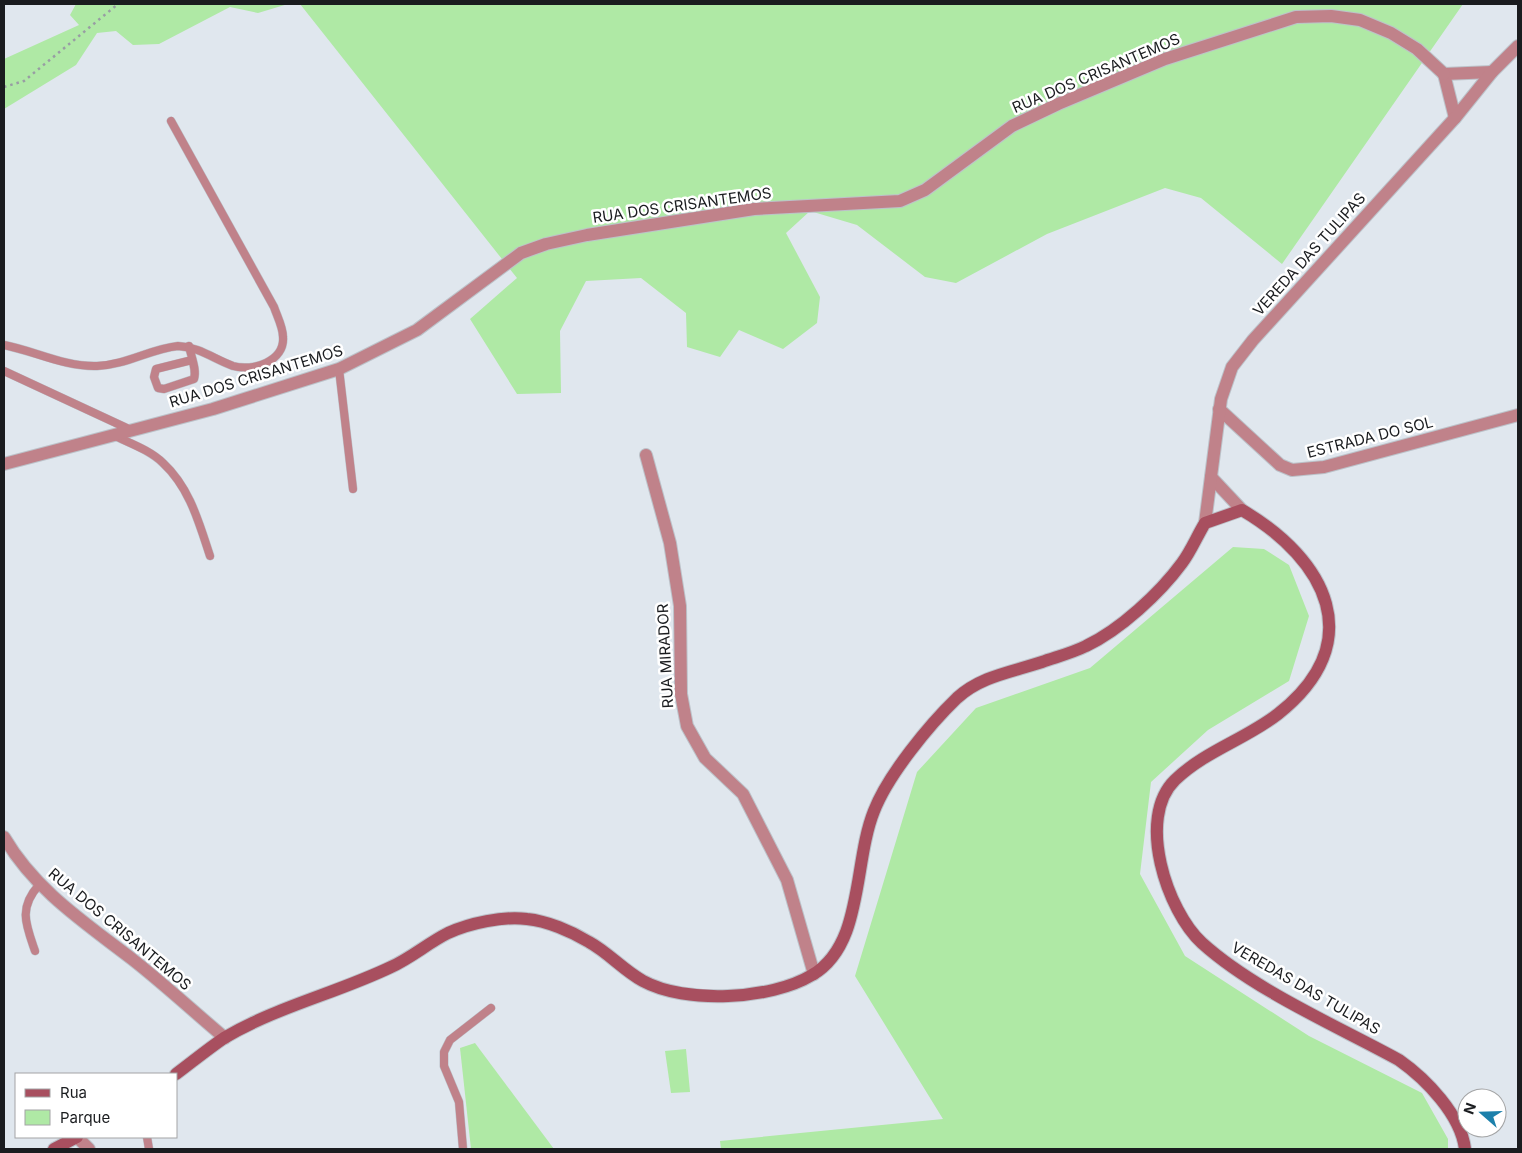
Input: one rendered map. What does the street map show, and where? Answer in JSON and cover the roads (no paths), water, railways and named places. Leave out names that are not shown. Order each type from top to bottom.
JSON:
[{"type":"main road","points":[[177,1073],[225,1038],[264,1019],[394,966],[450,932],[498,920],[526,918],[559,927],[589,941],[628,972],[647,983],[667,990],[697,996],[768,991],[794,984],[814,974],[838,953],[848,929],[864,840],[874,809],[894,776],[940,714],[960,695],[982,680],[1087,646],[1123,621],[1159,591],[1183,562],[1205,523],[1242,510]]},
{"type":"main road","name":"VEREDAS DAS TULIPAS","points":[[1242,510],[1271,527],[1287,541],[1319,583],[1330,622],[1328,645],[1318,669],[1295,698],[1277,715],[1195,765],[1174,782],[1161,804],[1158,832],[1159,861],[1168,893],[1183,920],[1200,942],[1223,960],[1249,978],[1392,1056],[1418,1074],[1438,1095],[1450,1114],[1464,1142],[1465,1149]]},
{"type":"main road","points":[[54,1149],[75,1138]]},
{"type":"street","name":"RUA DOS CRISANTEMOS","points":[[4,464],[213,409],[339,370],[417,330],[451,307],[488,275],[521,253],[538,247],[587,235],[754,209],[900,201],[925,190],[1012,126],[1043,111],[1164,59],[1296,17],[1331,16],[1360,20],[1391,33],[1417,49],[1444,74]]},
{"type":"street","name":"VEREDA DAS TULIPAS","points":[[1205,523],[1212,477],[1218,409],[1232,367],[1253,340],[1455,118],[1492,72],[1518,46]]},
{"type":"street","points":[[1455,118],[1444,74],[1492,72]]},
{"type":"street","name":"ESTRADA DO SOL","points":[[1218,409],[1280,465],[1292,470],[1324,467],[1356,460],[1518,415]]},
{"type":"street","name":"RUA MIRADOR","points":[[646,455],[670,543],[680,606],[681,694],[687,726],[706,758],[743,794],[787,880],[814,974]]},
{"type":"street","points":[[1212,477],[1242,510]]},
{"type":"street","name":"RUA DOS CRISANTEMOS","points":[[4,837],[20,862],[39,885],[225,1038]]},
{"type":"street","points":[[78,1138],[89,1149]]},
{"type":"lane","points":[[4,345],[68,364],[97,366],[118,363],[169,347],[188,346],[235,366],[247,367],[262,364],[273,359],[279,353],[283,337],[274,307],[170,122]]},
{"type":"lane","points":[[188,346],[192,360],[195,376],[194,379],[164,389],[158,388],[154,377],[156,370],[192,360]]},
{"type":"lane","points":[[339,370],[353,489]]},
{"type":"lane","points":[[4,372],[131,430]]},
{"type":"lane","points":[[112,435],[151,454],[163,462],[177,478],[195,512],[210,556]]},
{"type":"lane","points":[[34,951],[28,930],[25,907],[30,895],[39,885]]},
{"type":"lane","points":[[463,1149],[458,1102],[444,1066],[444,1052],[450,1040],[491,1008]]}]
